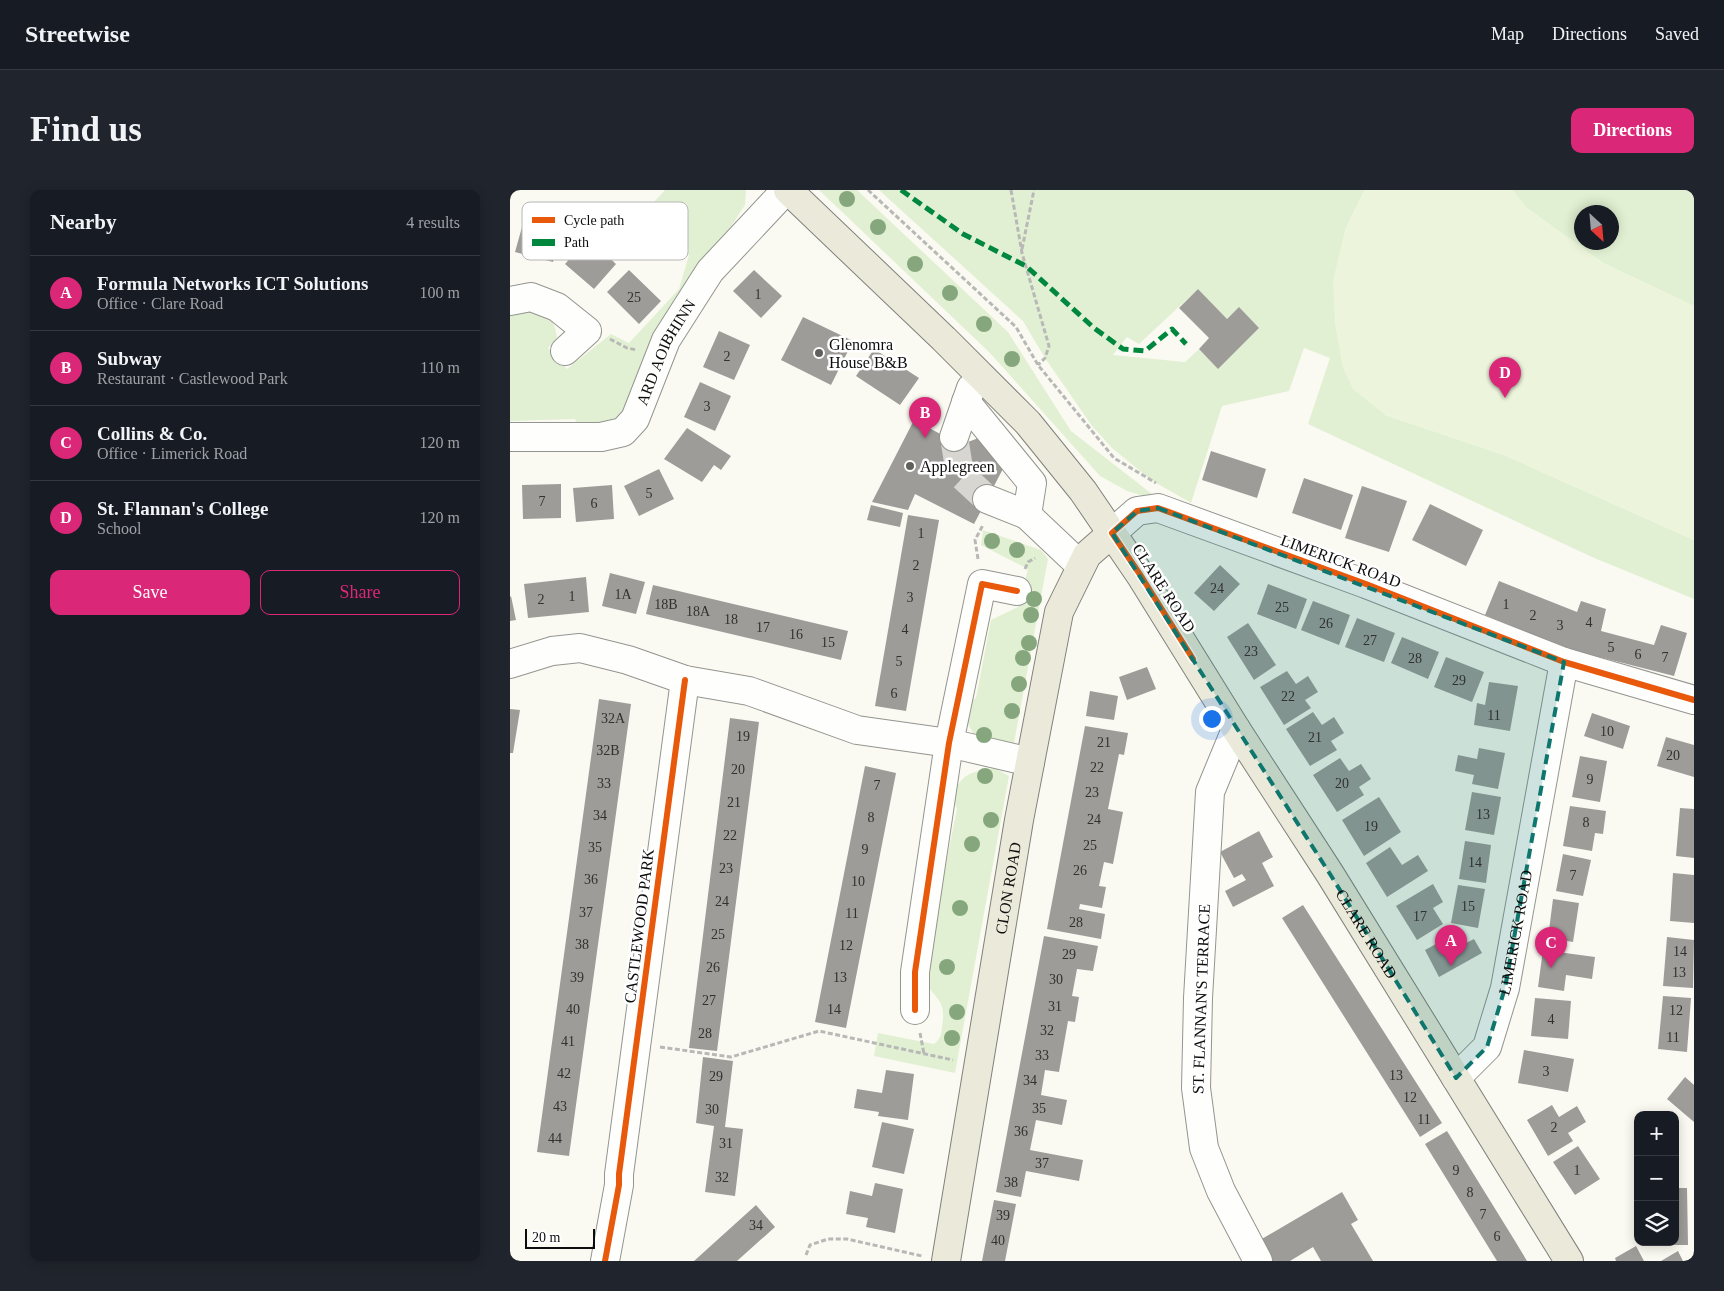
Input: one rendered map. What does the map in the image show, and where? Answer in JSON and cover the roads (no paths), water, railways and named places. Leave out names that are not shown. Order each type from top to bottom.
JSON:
[{"type":"main road","name":"CLARE ROAD","points":[[787,190],[1028,423],[1083,491],[1146,583],[1236,729],[1330,874],[1569,1261]]},
{"type":"main road","name":"CLON ROAD","points":[[937,1259],[978,1066],[1030,762],[1059,612],[1087,555],[1112,533]]},
{"type":"street","name":"ARD AOIBHINN","points":[[510,436],[601,437],[622,432],[635,419],[666,340],[710,271],[787,190]]},
{"type":"street","points":[[510,301],[531,297],[557,307],[587,331],[565,351]]},
{"type":"street","points":[[954,437],[976,372]]},
{"type":"street","points":[[966,402],[1032,483]]},
{"type":"street","points":[[1027,514],[1032,483],[1059,462]]},
{"type":"street","points":[[990,500],[1027,514],[1081,566]]},
{"type":"street","name":"LIMERICK ROAD","points":[[1112,533],[1137,511],[1158,508],[1366,584],[1564,662],[1505,988],[1487,1047],[1456,1078]]},
{"type":"street","points":[[915,1010],[915,972],[949,743],[982,584],[1017,591]]},
{"type":"street","points":[[510,664],[552,651],[580,648],[628,660],[685,680],[749,691],[857,730],[949,743],[1030,762]]},
{"type":"street","points":[[1564,662],[1694,700]]},
{"type":"street","name":"CASTLEWOOD PARK","points":[[605,1261],[619,1185],[685,680]]},
{"type":"street","name":"ST. FLANNAN'S TERRACE","points":[[1236,729],[1210,792],[1198,998],[1196,1088],[1204,1148],[1221,1191],[1258,1261]]},
{"type":"tunnel","points":[[954,437],[960,474],[987,499]]},
{"type":"place","name":"Glenomra House B&B","points":[[819,353]]},
{"type":"place","name":"St. Flannan's College","points":[[1505,398]]},
{"type":"place","name":"Subway","points":[[925,438]]},
{"type":"place","name":"Applegreen","points":[[910,466]]},
{"type":"place","name":"Formula Networks ICT Solutions","points":[[1451,966]]},
{"type":"place","name":"Collins & Co.","points":[[1551,968]]}]
